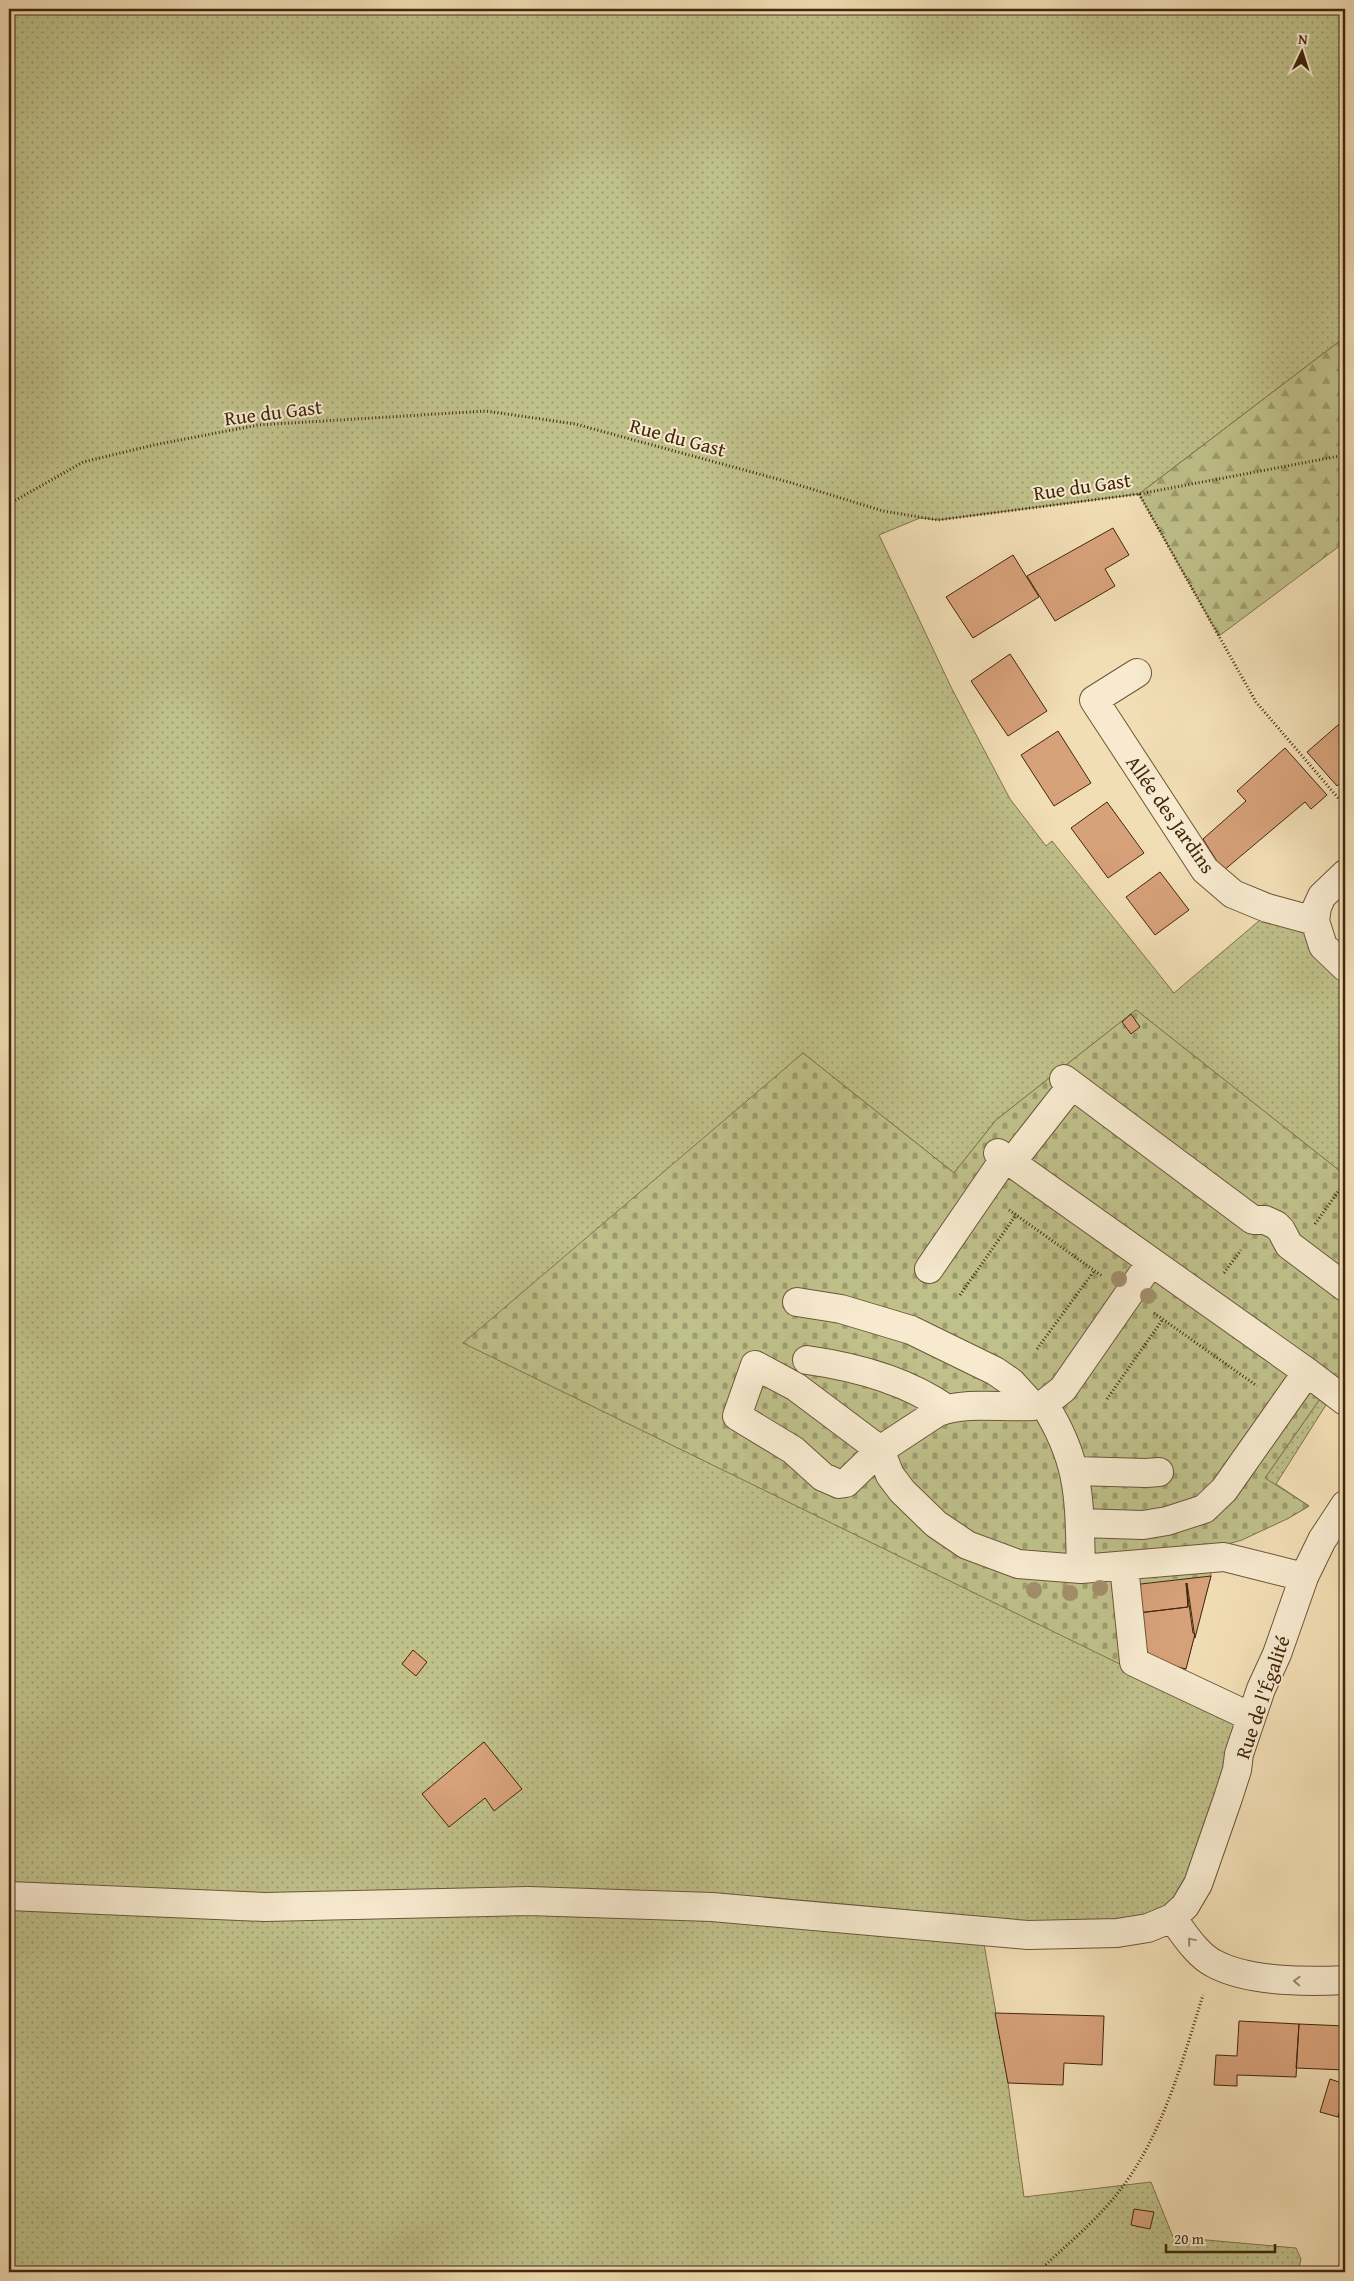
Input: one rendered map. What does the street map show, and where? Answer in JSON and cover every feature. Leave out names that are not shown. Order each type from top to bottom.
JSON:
[{"type":"street","name":"Allée des Jardins","points":[[1137,674],[1094,700],[1205,870],[1233,894],[1267,908],[1315,921]]},
{"type":"street","points":[[1345,874],[1322,896],[1316,908],[1315,921],[1323,946],[1345,967]]},
{"type":"street","points":[[929,1269],[1004,1158],[1068,1082],[1254,1226],[1265,1220],[1276,1225],[1292,1248],[1345,1287]]},
{"type":"street","points":[[1004,1158],[1307,1372],[1345,1401]]},
{"type":"street","points":[[1151,1262],[1063,1389],[1038,1405],[947,1409],[925,1418],[880,1450],[846,1483],[839,1484],[823,1477],[793,1450],[737,1416],[755,1365],[796,1387],[880,1450],[887,1468],[902,1490],[936,1524],[967,1544],[1018,1564],[1081,1569],[1224,1557],[1304,1577]]},
{"type":"street","points":[[797,1302],[841,1309],[911,1330],[994,1371],[1011,1382],[1038,1405],[1062,1435],[1074,1471],[1080,1523],[1081,1569]]},
{"type":"street","points":[[807,1360],[847,1367],[886,1378],[930,1396],[947,1409]]},
{"type":"street","points":[[1080,1523],[1143,1525],[1174,1519],[1204,1509],[1224,1490],[1307,1372]]},
{"type":"street","points":[[1074,1471],[1159,1472]]},
{"type":"street","name":"Rue de l'Égalité","points":[[1172,1918],[1185,1906],[1198,1884],[1234,1779],[1238,1754],[1251,1716],[1277,1654],[1304,1577],[1326,1534],[1345,1505]]},
{"type":"street","points":[[1124,1566],[1134,1662],[1251,1716]]},
{"type":"street","points":[[9,1896],[264,1907],[528,1901],[712,1907],[1028,1934],[1117,1934],[1148,1928],[1172,1918],[1194,1946],[1212,1963],[1233,1971],[1265,1978],[1294,1981],[1345,1980]]},
{"type":"path","name":"Rue du Gast","points":[[9,504],[83,462],[154,445],[258,425],[486,411],[575,424],[792,483],[883,511],[938,520],[1139,494],[1345,455]]},
{"type":"path","points":[[1139,494],[1256,702],[1345,806]]},
{"type":"path","points":[[1292,1248],[1340,1189]]},
{"type":"path","points":[[960,1295],[1016,1216]]},
{"type":"path","points":[[1204,1300],[1254,1226]]},
{"type":"path","points":[[1037,1349],[1094,1271]]},
{"type":"path","points":[[1107,1399],[1163,1319]]},
{"type":"path","points":[[1038,2272],[1117,2194],[1146,2150],[1189,2038],[1212,1963]]},
{"type":"green space","points":[[9,9],[1345,9],[1345,337],[1139,494],[938,520],[920,518],[879,535],[952,689],[1010,799],[1046,846],[1052,841],[1174,993],[1273,909],[1315,921],[1345,967],[1345,1175],[1136,1010],[996,1120],[954,1173],[803,1053],[1121,1664],[1248,1726],[1172,1918],[982,1932],[1008,2083],[1024,2197],[1151,2182],[1173,2237],[1296,2248],[1301,2259],[1298,2272],[9,2272]]},
{"type":"green space","points":[[1345,337],[1345,542],[1219,636],[1139,494]]},
{"type":"green space","points":[[1136,1010],[1345,1175],[1345,1391],[1324,1393],[1265,1478],[1309,1506],[1287,1519],[1242,1540],[1228,1544],[1211,1568],[1211,1576],[1179,1693],[463,1343],[803,1053],[954,1173],[996,1120]]},
{"type":"green space","points":[[1324,1393],[1331,1397],[1276,1484],[1309,1506],[1287,1519],[1265,1478]]},
{"type":"building","points":[[1113,528],[1129,555],[1105,569],[1115,586],[1055,621],[1027,576]]},
{"type":"building","points":[[1013,555],[1039,597],[973,638],[946,597]]},
{"type":"building","points":[[1010,654],[1047,711],[1008,736],[971,681]]},
{"type":"building","points":[[1345,719],[1345,778],[1337,786],[1307,752]]},
{"type":"building","points":[[1058,731],[1091,783],[1054,806],[1021,755]]},
{"type":"building","points":[[1285,748],[1327,795],[1311,809],[1305,802],[1223,871],[1203,839],[1246,801],[1237,791]]},
{"type":"building","points":[[1107,802],[1144,853],[1108,878],[1071,828]]},
{"type":"building","points":[[1160,872],[1189,910],[1155,935],[1126,897]]},
{"type":"building","points":[[1131,1014],[1140,1027],[1131,1034],[1122,1022]]},
{"type":"building","points":[[1211,1576],[1195,1638],[1187,1583],[1188,1607],[1138,1613],[1132,1585]]},
{"type":"building","points":[[1186,1583],[1193,1633],[1195,1634],[1186,1669],[1142,1658],[1138,1613],[1188,1607]]},
{"type":"building","points":[[413,1650],[427,1662],[416,1676],[402,1664]]},
{"type":"building","points":[[484,1742],[522,1789],[494,1811],[485,1798],[449,1827],[422,1794]]},
{"type":"building","points":[[995,2013],[1104,2016],[1102,2065],[1064,2063],[1063,2085],[1008,2083]]},
{"type":"building","points":[[1239,2021],[1299,2024],[1296,2077],[1237,2075],[1237,2086],[1214,2085],[1216,2055],[1237,2056]]},
{"type":"building","points":[[1299,2024],[1345,2026],[1345,2070],[1296,2068]]},
{"type":"building","points":[[1330,2079],[1345,2084],[1345,2095],[1338,2117],[1320,2112]]},
{"type":"building","points":[[1345,2095],[1345,2118],[1338,2117]]},
{"type":"building","points":[[1134,2209],[1154,2212],[1150,2229],[1131,2225]]}]
